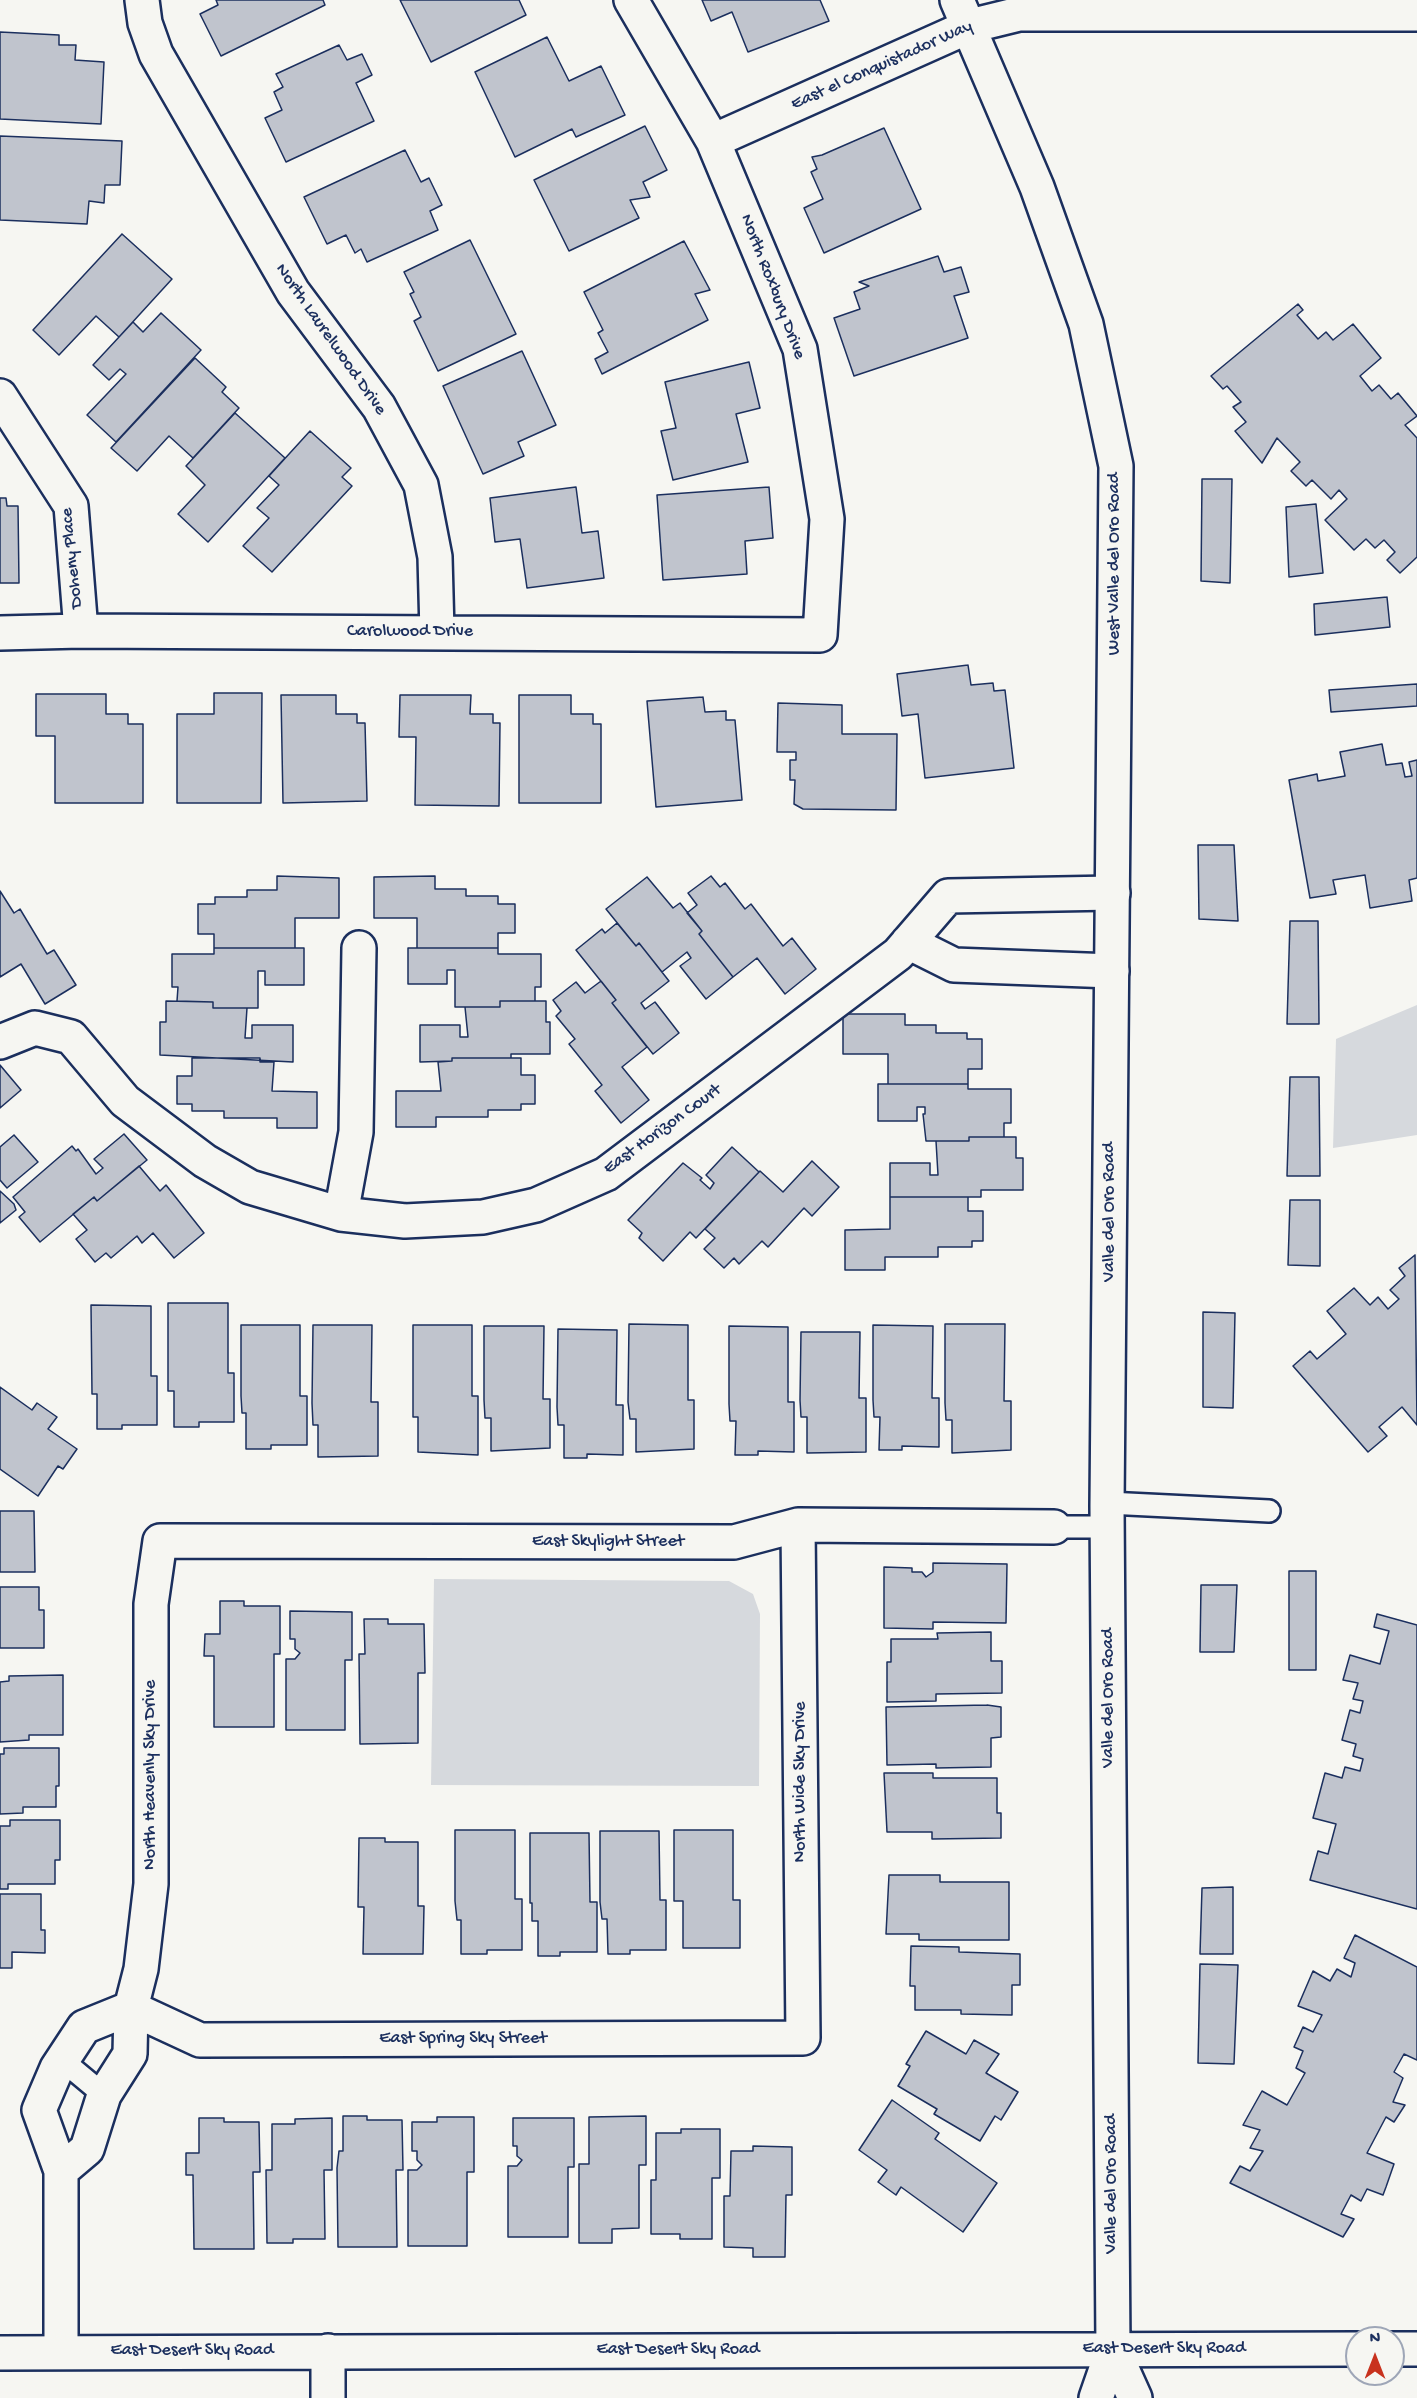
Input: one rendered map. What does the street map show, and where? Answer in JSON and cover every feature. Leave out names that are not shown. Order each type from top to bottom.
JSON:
[{"type":"street","name":"North Laurelwood Drive","points":[[142,0],[145,23],[156,54],[292,292],[379,408],[421,485],[435,557],[437,632]]},
{"type":"street","name":"North Roxbury Drive","points":[[631,0],[713,141],[800,349],[828,519],[820,635]]},
{"type":"street","name":"East el Conquistador Way","points":[[713,141],[964,13],[1417,14]]},
{"type":"street","name":"West Valle del Oro Road","points":[[964,13],[1036,188],[1086,324],[1116,466],[1112,1047]]},
{"type":"street","name":"Doheny Place","points":[[0,396],[71,506],[81,631]]},
{"type":"street","name":"Carolwood Drive","points":[[0,633],[81,631],[820,635]]},
{"type":"street","name":"East Horizon Court","points":[[0,1041],[35,1028],[71,1037],[125,1101],[205,1161],[249,1187],[341,1214],[405,1221],[483,1217],[536,1204],[606,1174],[898,954],[948,896],[1113,893]]},
{"type":"street","points":[[908,942],[954,965],[1112,971]]},
{"type":"street","points":[[341,1214],[356,1132],[358,948]]},
{"type":"street","name":"Valle del Oro Road","points":[[1112,1047],[1107,1515],[1113,2349]]},
{"type":"street","name":"East Skylight Street","points":[[160,1540],[734,1542],[798,1525],[1054,1527]]},
{"type":"street","name":"North Wide Sky Drive","points":[[798,1525],[803,2038]]},
{"type":"street","name":"North Heavenly Sky Drive","points":[[61,2171],[87,2149],[104,2095],[130,2054],[131,2008],[141,1969],[151,1884],[151,1604],[160,1540]]},
{"type":"street","points":[[61,2351],[61,2171],[39,2110],[62,2060],[84,2027],[131,2008]]},
{"type":"street","name":"East Spring Sky Street","points":[[131,2008],[200,2040],[803,2038]]},
{"type":"street","points":[[1096,2398],[1113,2349]]},
{"type":"street","points":[[1113,2349],[1135,2398]]},
{"type":"street","name":"East Desert Sky Road","points":[[0,2353],[61,2351],[1345,2349]]},
{"type":"street","points":[[328,2351],[328,2398]]},
{"type":"lane","points":[[1054,1527],[1107,1515],[1269,1511]]},
{"type":"lane","points":[[62,2060],[104,2095]]},
{"type":"shaded area","points":[[1417,1005],[1417,1135],[1333,1148],[1336,1039]]},
{"type":"shaded area","points":[[434,1579],[729,1581],[753,1594],[760,1614],[759,1786],[431,1785]]},
{"type":"building","points":[[216,0],[323,0],[325,5],[221,56],[200,14],[218,5]]},
{"type":"building","points":[[400,0],[519,0],[526,15],[431,62]]},
{"type":"building","points":[[702,0],[820,0],[829,21],[748,52],[732,12],[711,21]]},
{"type":"building","points":[[0,32],[59,35],[59,45],[76,45],[75,60],[104,62],[101,124],[0,119]]},
{"type":"building","points":[[547,37],[569,81],[601,66],[625,115],[576,137],[572,129],[515,157],[475,72]]},
{"type":"building","points":[[339,45],[347,60],[362,54],[372,75],[356,83],[374,121],[286,162],[265,118],[282,110],[274,92],[283,87],[276,74]]},
{"type":"building","points":[[645,126],[667,170],[643,182],[650,197],[630,200],[639,218],[569,251],[534,180]]},
{"type":"building","points":[[884,128],[921,209],[824,253],[804,208],[823,199],[811,172],[817,169],[812,157],[822,155]]},
{"type":"building","points":[[0,136],[122,141],[120,185],[105,185],[104,203],[89,201],[87,224],[0,220]]},
{"type":"building","points":[[405,150],[421,182],[429,178],[442,205],[430,211],[438,230],[367,262],[361,249],[355,253],[346,235],[327,244],[304,197]]},
{"type":"building","points":[[122,234],[172,279],[119,337],[96,316],[59,355],[33,330]]},
{"type":"building","points":[[470,240],[516,334],[438,371],[414,321],[421,317],[410,294],[414,292],[404,272]]},
{"type":"building","points":[[684,241],[710,290],[695,294],[708,320],[602,374],[595,359],[608,352],[598,333],[603,330],[584,292]]},
{"type":"building","points":[[938,256],[944,272],[961,267],[969,292],[954,296],[968,338],[854,376],[834,318],[860,309],[854,292],[869,286],[859,282]]},
{"type":"building","points":[[1298,304],[1303,310],[1297,315],[1318,339],[1326,332],[1333,340],[1353,324],[1381,358],[1360,376],[1372,391],[1379,385],[1391,399],[1398,393],[1417,416],[1405,425],[1417,438],[1417,557],[1400,573],[1387,560],[1395,552],[1384,540],[1375,548],[1366,539],[1354,550],[1325,520],[1347,499],[1339,490],[1331,499],[1312,480],[1306,486],[1291,471],[1300,462],[1277,438],[1262,463],[1235,431],[1246,422],[1233,407],[1241,402],[1227,386],[1223,389],[1211,376]]},
{"type":"building","points":[[161,313],[201,350],[116,442],[87,415],[126,374],[120,369],[109,380],[93,365],[133,322],[143,332]]},
{"type":"building","points":[[522,351],[556,425],[518,442],[524,456],[483,474],[443,386]]},
{"type":"building","points":[[195,358],[226,387],[222,392],[239,408],[193,458],[169,436],[137,471],[111,448]]},
{"type":"building","points":[[749,362],[760,408],[736,414],[748,462],[673,480],[661,431],[676,428],[665,382]]},
{"type":"building","points":[[235,413],[285,458],[208,542],[178,514],[205,485],[186,466]]},
{"type":"building","points":[[310,431],[351,468],[342,477],[352,486],[272,572],[243,546],[269,518],[257,508],[279,485],[269,476]]},
{"type":"building","points":[[1202,479],[1232,479],[1230,583],[1201,581]]},
{"type":"building","points":[[576,487],[582,533],[598,531],[604,578],[527,588],[520,539],[495,542],[490,498]]},
{"type":"building","points":[[769,487],[773,538],[745,541],[747,574],[663,580],[657,495]]},
{"type":"building","points":[[0,498],[6,498],[7,506],[18,506],[19,583],[0,583]]},
{"type":"building","points":[[1316,504],[1323,573],[1289,577],[1286,507]]},
{"type":"building","points":[[1387,597],[1390,627],[1315,635],[1314,604]]},
{"type":"building","points":[[968,665],[971,685],[993,683],[994,691],[1005,690],[1014,768],[925,778],[918,714],[902,716],[897,674]]},
{"type":"building","points":[[1417,684],[1417,706],[1331,712],[1329,690]]},
{"type":"building","points":[[214,693],[262,693],[261,803],[177,803],[177,714],[214,714]]},
{"type":"building","points":[[36,694],[106,694],[106,714],[128,714],[128,724],[143,724],[143,803],[55,803],[55,736],[36,736]]},
{"type":"building","points":[[281,695],[336,695],[336,714],[357,714],[357,723],[365,723],[367,801],[283,803]]},
{"type":"building","points":[[400,695],[471,695],[470,714],[493,714],[493,723],[500,723],[499,806],[415,805],[416,737],[399,737]]},
{"type":"building","points":[[519,695],[571,695],[571,714],[593,714],[593,724],[601,724],[601,803],[519,803]]},
{"type":"building","points":[[703,697],[705,712],[726,711],[726,720],[735,720],[742,800],[656,807],[647,701]]},
{"type":"building","points":[[778,703],[842,705],[842,734],[897,734],[896,810],[803,809],[794,804],[795,780],[790,780],[790,760],[796,760],[796,752],[777,752]]},
{"type":"building","points":[[1382,744],[1386,765],[1402,763],[1405,777],[1412,776],[1409,762],[1417,760],[1417,878],[1409,880],[1412,901],[1370,908],[1365,875],[1333,880],[1336,894],[1310,898],[1289,780],[1317,774],[1318,781],[1345,776],[1340,752]]},
{"type":"building","points":[[1198,845],[1234,845],[1238,921],[1199,919]]},
{"type":"building","points":[[277,876],[339,878],[339,918],[295,918],[295,948],[214,948],[214,934],[198,934],[198,904],[215,904],[215,897],[247,897],[247,890],[277,890]]},
{"type":"building","points":[[435,876],[435,889],[466,889],[466,896],[498,896],[498,904],[515,904],[515,933],[498,933],[498,948],[417,948],[417,918],[374,918],[374,877]]},
{"type":"building","points":[[711,876],[720,887],[725,883],[745,909],[751,904],[783,946],[792,938],[816,969],[785,994],[757,958],[733,977],[699,934],[702,931],[687,913],[697,905],[688,893]]},
{"type":"building","points":[[647,877],[673,908],[680,903],[702,931],[699,934],[733,977],[706,999],[680,966],[691,958],[687,952],[662,972],[639,943],[636,946],[606,909]]},
{"type":"building","points":[[0,891],[14,913],[20,909],[47,954],[54,950],[76,985],[45,1004],[21,964],[0,977]]},
{"type":"building","points":[[1290,921],[1318,921],[1319,1024],[1287,1024]]},
{"type":"building","points":[[617,923],[636,946],[639,943],[669,981],[641,1003],[645,1009],[655,1002],[679,1033],[653,1054],[612,1003],[616,1000],[576,950],[602,929],[605,933]]},
{"type":"building","points":[[214,948],[304,948],[304,985],[265,985],[265,971],[258,971],[258,1008],[213,1008],[213,1002],[177,1001],[178,987],[172,987],[172,954],[214,954]]},
{"type":"building","points":[[408,948],[498,948],[498,954],[541,954],[541,987],[535,987],[535,1001],[500,1001],[500,1007],[455,1007],[455,970],[447,970],[447,984],[408,984]]},
{"type":"building","points":[[601,981],[616,1000],[612,1003],[647,1047],[622,1067],[649,1100],[621,1123],[595,1091],[602,1085],[569,1044],[575,1039],[556,1016],[561,1011],[553,1000],[576,982],[585,993]]},
{"type":"building","points":[[166,1001],[213,1002],[213,1008],[247,1008],[245,1038],[252,1038],[252,1025],[293,1025],[293,1062],[160,1055],[160,1022],[166,1022]]},
{"type":"building","points":[[500,1001],[546,1001],[546,1022],[550,1022],[550,1054],[511,1054],[511,1058],[452,1058],[452,1061],[420,1062],[420,1025],[460,1025],[460,1037],[468,1037],[465,1007],[500,1007]]},
{"type":"building","points":[[843,1014],[905,1014],[905,1025],[936,1025],[936,1033],[967,1033],[967,1039],[982,1039],[982,1069],[968,1069],[968,1084],[888,1084],[888,1054],[843,1054]]},
{"type":"building","points":[[192,1058],[260,1058],[260,1062],[274,1062],[272,1091],[317,1092],[317,1128],[277,1128],[277,1118],[224,1118],[224,1111],[192,1111],[192,1104],[177,1104],[177,1076],[192,1076]]},
{"type":"building","points":[[452,1058],[521,1058],[521,1075],[535,1075],[535,1104],[521,1104],[521,1110],[488,1110],[488,1117],[436,1117],[436,1127],[396,1127],[396,1091],[441,1091],[438,1062],[452,1061]]},
{"type":"building","points":[[0,1065],[21,1090],[0,1108]]},
{"type":"building","points":[[1290,1077],[1319,1077],[1320,1176],[1287,1176]]},
{"type":"building","points":[[878,1084],[968,1084],[968,1089],[1011,1089],[1011,1123],[1004,1123],[1004,1137],[969,1137],[969,1141],[926,1141],[923,1114],[925,1114],[925,1107],[917,1107],[917,1121],[878,1121]]},
{"type":"building","points":[[124,1134],[147,1160],[97,1201],[94,1197],[40,1242],[19,1217],[25,1212],[13,1197],[72,1146],[76,1151],[78,1149],[96,1174],[103,1168],[94,1159]]},
{"type":"building","points":[[14,1135],[38,1162],[7,1188],[0,1180],[0,1147]]},
{"type":"building","points":[[969,1137],[1016,1137],[1016,1158],[1023,1158],[1023,1190],[981,1190],[981,1197],[890,1197],[890,1163],[930,1163],[930,1175],[938,1175],[936,1141],[969,1141]]},
{"type":"building","points":[[732,1147],[759,1172],[696,1238],[690,1232],[663,1261],[639,1238],[642,1233],[628,1220],[683,1163],[702,1178],[700,1180],[710,1189],[714,1183],[706,1175]]},
{"type":"building","points":[[812,1161],[839,1187],[812,1216],[804,1208],[768,1247],[762,1241],[739,1264],[734,1258],[724,1268],[704,1249],[715,1238],[705,1229],[760,1171],[783,1192]]},
{"type":"building","points":[[139,1166],[160,1191],[166,1185],[204,1233],[174,1258],[153,1233],[142,1243],[137,1236],[111,1258],[106,1253],[95,1262],[76,1239],[87,1230],[73,1214],[94,1197],[97,1201]]},
{"type":"building","points":[[0,1191],[14,1204],[16,1210],[0,1223]]},
{"type":"building","points":[[890,1197],[968,1197],[968,1211],[983,1211],[983,1241],[972,1241],[972,1247],[938,1247],[938,1257],[885,1257],[885,1270],[845,1270],[845,1230],[890,1229]]},
{"type":"building","points":[[1290,1200],[1320,1200],[1320,1266],[1288,1265]]},
{"type":"building","points":[[1415,1255],[1417,1425],[1402,1407],[1379,1427],[1387,1436],[1368,1452],[1293,1366],[1310,1351],[1317,1359],[1346,1334],[1327,1311],[1354,1288],[1370,1305],[1378,1297],[1388,1309],[1399,1299],[1390,1290],[1405,1276],[1399,1268]]},
{"type":"building","points":[[168,1303],[228,1303],[228,1373],[234,1373],[234,1422],[199,1422],[199,1427],[174,1427],[174,1391],[168,1391]]},
{"type":"building","points":[[91,1305],[151,1306],[151,1376],[157,1376],[157,1425],[122,1425],[122,1429],[97,1429],[97,1394],[92,1394]]},
{"type":"building","points":[[1203,1312],[1235,1313],[1233,1408],[1203,1407]]},
{"type":"building","points":[[629,1324],[688,1325],[688,1400],[694,1400],[694,1449],[636,1452],[636,1419],[630,1419],[628,1402]]},
{"type":"building","points":[[945,1324],[1005,1324],[1004,1401],[1011,1401],[1011,1450],[952,1453],[952,1420],[946,1420],[945,1403]]},
{"type":"building","points":[[241,1325],[300,1325],[300,1396],[307,1396],[307,1445],[271,1445],[271,1449],[246,1449],[246,1413],[242,1413],[241,1396]]},
{"type":"building","points":[[313,1325],[372,1325],[371,1402],[378,1402],[378,1456],[318,1457],[318,1425],[313,1425],[312,1403]]},
{"type":"building","points":[[413,1325],[472,1325],[472,1396],[478,1396],[478,1455],[418,1452],[418,1417],[413,1417]]},
{"type":"building","points":[[873,1325],[933,1326],[932,1398],[939,1398],[939,1447],[902,1446],[902,1450],[879,1450],[880,1417],[874,1417],[873,1400]]},
{"type":"building","points":[[484,1326],[544,1326],[543,1399],[550,1399],[550,1448],[491,1451],[491,1418],[485,1418]]},
{"type":"building","points":[[729,1326],[788,1327],[788,1402],[794,1402],[794,1452],[758,1451],[758,1455],[735,1455],[736,1421],[730,1421],[729,1404]]},
{"type":"building","points":[[558,1329],[617,1330],[616,1405],[623,1405],[623,1455],[587,1454],[587,1458],[564,1458],[564,1425],[558,1425],[557,1407]]},
{"type":"building","points":[[801,1332],[860,1332],[859,1398],[866,1398],[866,1452],[807,1453],[807,1417],[801,1417],[800,1400]]},
{"type":"building","points":[[0,1387],[32,1410],[37,1403],[57,1417],[48,1429],[77,1449],[63,1469],[58,1466],[38,1496],[0,1469]]},
{"type":"building","points":[[0,1511],[34,1511],[35,1572],[0,1572]]},
{"type":"building","points":[[933,1563],[1007,1564],[1006,1623],[933,1622],[933,1629],[884,1628],[884,1567],[912,1568],[912,1572],[922,1572],[926,1577],[933,1572]]},
{"type":"building","points":[[1289,1571],[1316,1571],[1316,1670],[1289,1670]]},
{"type":"building","points":[[1201,1585],[1237,1585],[1234,1652],[1200,1652]]},
{"type":"building","points":[[0,1587],[39,1587],[39,1610],[44,1610],[44,1648],[0,1648]]},
{"type":"building","points":[[220,1601],[244,1601],[244,1606],[280,1606],[280,1654],[274,1654],[274,1727],[214,1727],[214,1656],[204,1656],[205,1634],[220,1634]]},
{"type":"building","points":[[290,1611],[352,1612],[352,1660],[345,1660],[345,1730],[286,1730],[286,1659],[295,1659],[300,1653],[295,1649],[295,1639],[290,1639]]},
{"type":"building","points":[[1377,1614],[1417,1625],[1417,1909],[1310,1880],[1318,1851],[1328,1854],[1336,1824],[1313,1818],[1325,1773],[1342,1778],[1345,1767],[1360,1771],[1363,1759],[1353,1756],[1356,1744],[1342,1740],[1350,1710],[1360,1713],[1363,1701],[1353,1699],[1358,1683],[1343,1680],[1350,1655],[1380,1664],[1389,1631],[1374,1627]]},
{"type":"building","points":[[364,1619],[388,1619],[388,1624],[424,1624],[425,1673],[418,1673],[418,1743],[360,1744],[359,1654],[365,1654]]},
{"type":"building","points":[[991,1632],[991,1661],[1002,1661],[1002,1693],[936,1694],[936,1701],[887,1702],[887,1662],[891,1662],[891,1639],[938,1639],[937,1633]]},
{"type":"building","points":[[63,1675],[63,1735],[29,1735],[29,1740],[0,1742],[0,1682],[9,1681],[9,1676]]},
{"type":"building","points":[[987,1705],[1001,1707],[1001,1737],[991,1738],[991,1767],[936,1768],[936,1764],[887,1765],[886,1707]]},
{"type":"building","points":[[4,1748],[59,1748],[59,1786],[56,1786],[56,1807],[23,1807],[23,1813],[0,1814],[0,1754],[4,1754]]},
{"type":"building","points":[[884,1773],[933,1773],[933,1778],[997,1778],[997,1813],[1001,1813],[1001,1838],[932,1839],[932,1832],[887,1832]]},
{"type":"building","points":[[10,1820],[60,1820],[60,1860],[55,1860],[55,1884],[8,1884],[8,1889],[0,1889],[0,1826],[10,1826]]},
{"type":"building","points":[[455,1830],[515,1830],[515,1899],[522,1899],[522,1950],[487,1950],[487,1954],[461,1954],[461,1920],[457,1920],[455,1901]]},
{"type":"building","points":[[674,1830],[733,1830],[733,1900],[740,1900],[740,1948],[683,1948],[683,1901],[674,1901]]},
{"type":"building","points":[[600,1831],[659,1831],[660,1900],[666,1900],[666,1950],[630,1950],[630,1954],[608,1954],[607,1919],[602,1919],[600,1902]]},
{"type":"building","points":[[530,1833],[589,1833],[590,1902],[597,1902],[597,1952],[560,1952],[560,1956],[538,1956],[538,1921],[532,1921],[532,1903],[530,1903]]},
{"type":"building","points":[[359,1838],[385,1838],[385,1842],[418,1842],[418,1906],[424,1906],[423,1954],[363,1954],[364,1907],[358,1907]]},
{"type":"building","points":[[889,1875],[940,1875],[940,1882],[1009,1882],[1009,1940],[919,1940],[919,1934],[886,1934]]},
{"type":"building","points":[[1233,1887],[1233,1954],[1200,1954],[1202,1888]]},
{"type":"building","points":[[0,1894],[41,1894],[41,1930],[45,1930],[45,1953],[12,1952],[12,1968],[0,1968]]},
{"type":"building","points":[[1355,1935],[1417,1967],[1417,2060],[1404,2054],[1394,2072],[1403,2078],[1393,2102],[1405,2105],[1394,2122],[1386,2117],[1367,2153],[1394,2164],[1383,2195],[1367,2189],[1361,2201],[1351,2195],[1341,2214],[1354,2219],[1343,2237],[1230,2183],[1240,2166],[1250,2171],[1263,2151],[1250,2148],[1260,2130],[1243,2125],[1262,2091],[1287,2105],[1305,2073],[1296,2068],[1303,2051],[1294,2047],[1303,2027],[1313,2032],[1322,2015],[1298,2006],[1313,1971],[1330,1981],[1337,1969],[1351,1977],[1355,1963],[1344,1958]]},
{"type":"building","points":[[911,1946],[959,1947],[959,1952],[1020,1954],[1020,1985],[1012,1985],[1012,2015],[961,2014],[961,2010],[915,2010],[915,1986],[910,1986]]},
{"type":"building","points":[[1200,1964],[1238,1965],[1234,2064],[1198,2063]]},
{"type":"building","points":[[926,2031],[966,2054],[974,2040],[999,2054],[986,2073],[1018,2092],[1001,2120],[995,2116],[980,2141],[934,2114],[937,2109],[898,2086],[910,2066],[906,2064]]},
{"type":"building","points":[[892,2100],[939,2133],[935,2139],[997,2183],[963,2232],[901,2187],[896,2195],[878,2182],[887,2170],[859,2150]]},
{"type":"building","points":[[343,2116],[367,2116],[367,2120],[402,2120],[403,2170],[396,2170],[397,2247],[338,2247],[337,2168],[339,2151],[343,2151]]},
{"type":"building","points":[[646,2116],[646,2165],[639,2165],[639,2228],[612,2229],[612,2243],[579,2243],[579,2164],[589,2164],[589,2117]]},
{"type":"building","points":[[437,2117],[474,2117],[474,2172],[467,2172],[467,2246],[408,2246],[408,2170],[417,2170],[422,2165],[417,2160],[417,2151],[412,2151],[412,2122],[437,2122]]},
{"type":"building","points":[[199,2118],[224,2118],[224,2122],[259,2122],[260,2172],[253,2172],[254,2249],[194,2249],[193,2175],[186,2175],[186,2153],[199,2153]]},
{"type":"building","points":[[332,2118],[332,2170],[324,2170],[325,2239],[293,2239],[293,2243],[267,2243],[266,2170],[272,2170],[272,2124],[295,2124],[295,2119]]},
{"type":"building","points":[[513,2118],[574,2118],[574,2167],[568,2167],[568,2237],[508,2237],[508,2166],[517,2166],[522,2160],[517,2156],[517,2146],[513,2146]]},
{"type":"building","points":[[681,2129],[720,2129],[720,2178],[712,2178],[712,2239],[680,2239],[680,2234],[651,2234],[651,2180],[656,2180],[656,2133],[681,2133]]},
{"type":"building","points":[[753,2146],[792,2147],[792,2195],[786,2195],[785,2257],[753,2257],[753,2248],[724,2247],[724,2196],[730,2196],[731,2151],[753,2151]]}]
